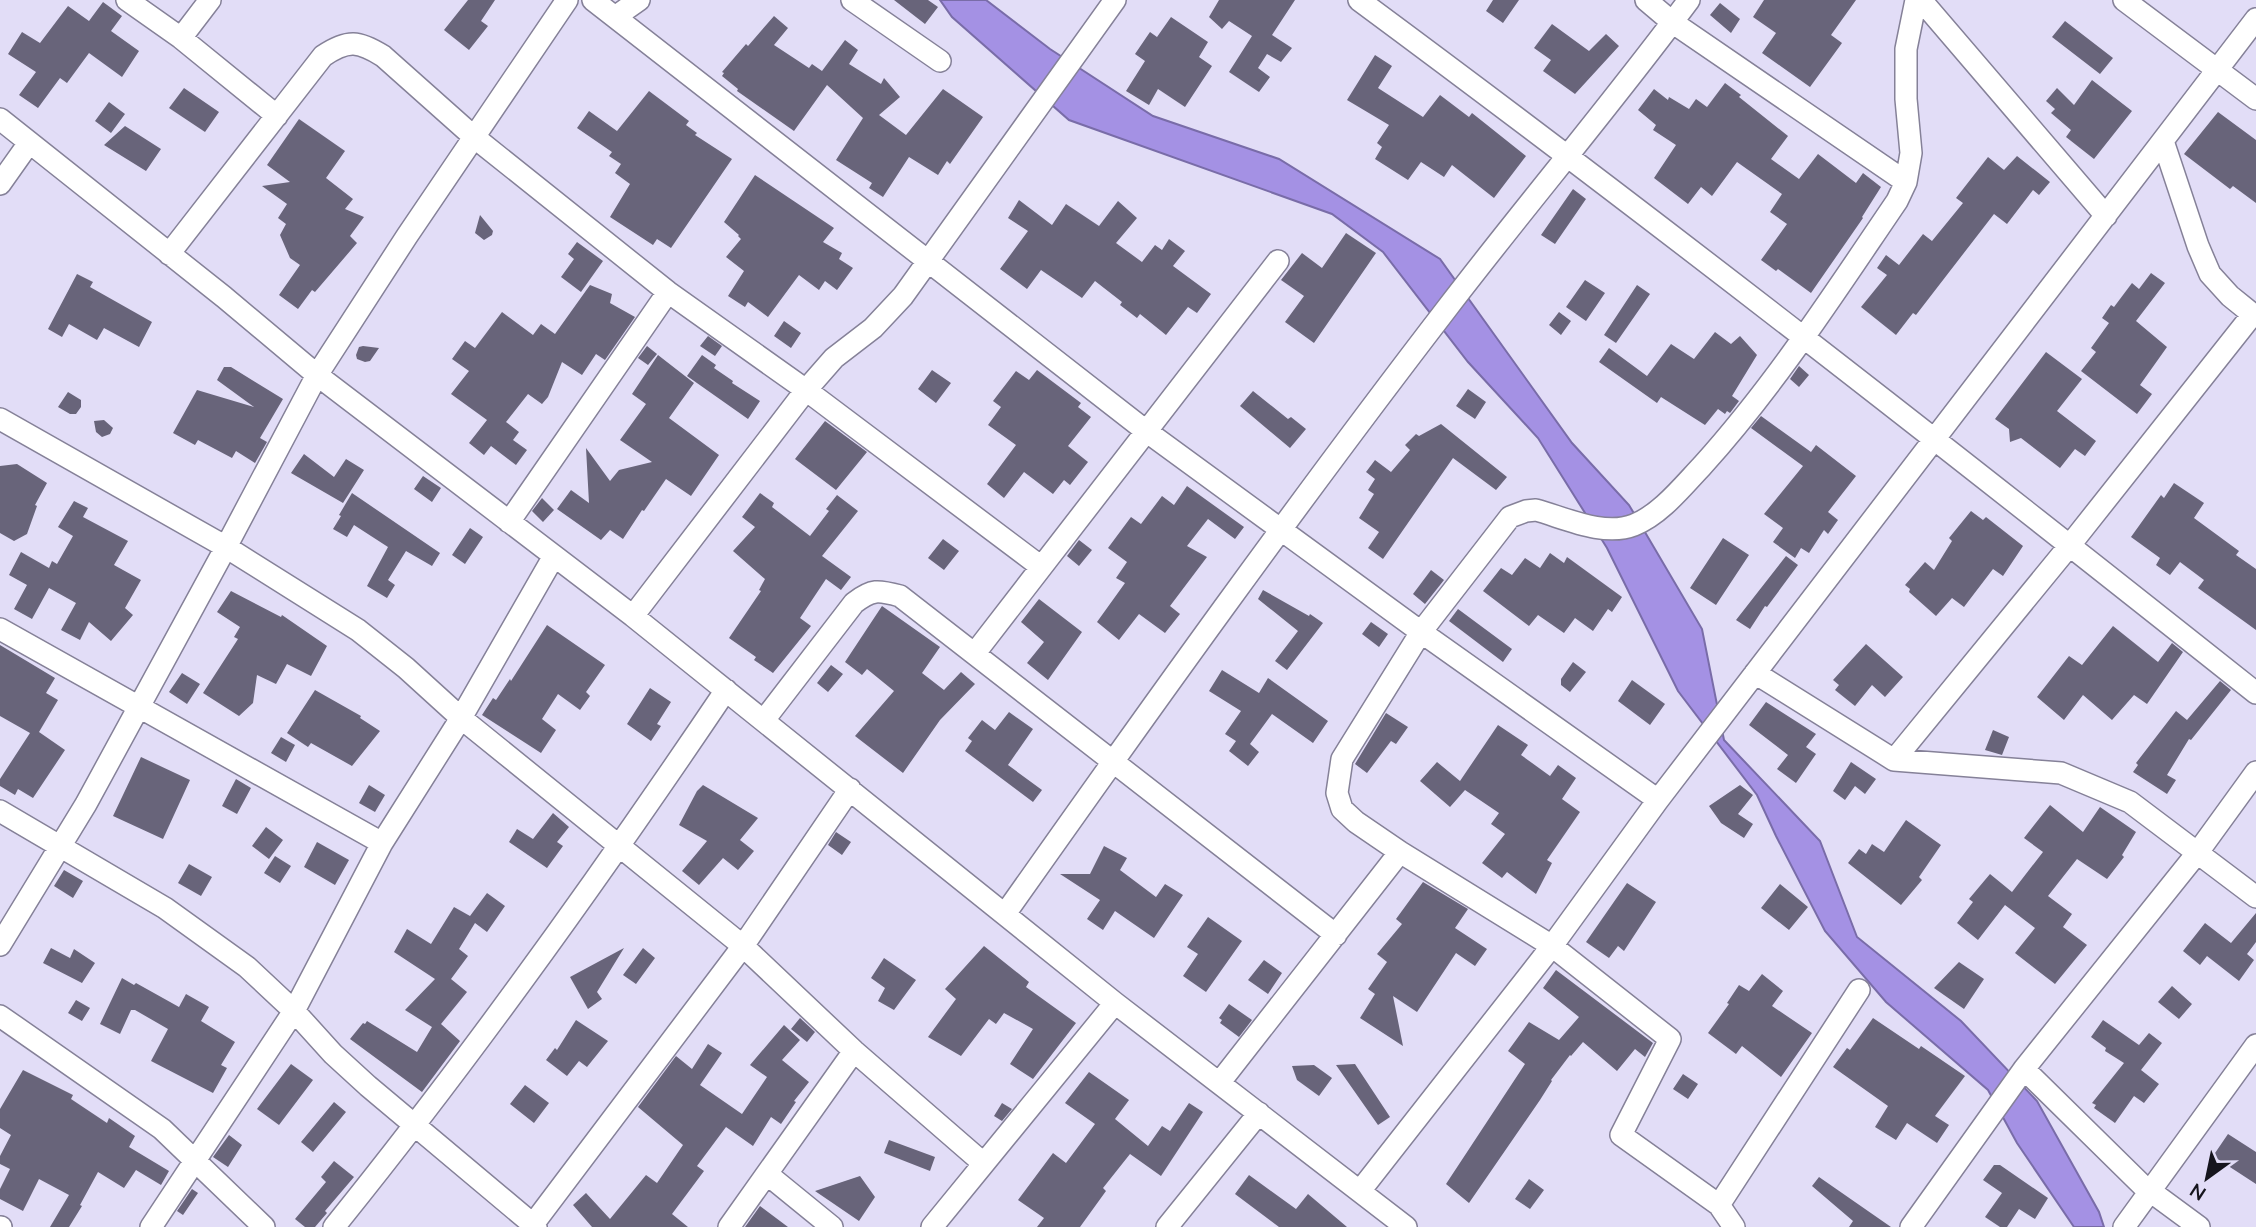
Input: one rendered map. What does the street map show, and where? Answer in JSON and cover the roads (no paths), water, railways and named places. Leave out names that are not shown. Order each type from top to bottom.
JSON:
[{"type":"street","points":[[127,0],[181,38],[277,116]]},
{"type":"street","points":[[181,38],[210,0]]},
{"type":"street","points":[[0,945],[61,846],[139,708],[317,375],[399,246],[566,0]]},
{"type":"street","points":[[593,0],[1146,431],[1658,800]]},
{"type":"street","points":[[615,17],[639,0]]},
{"type":"street","points":[[852,0],[940,61]]},
{"type":"street","points":[[633,616],[806,390],[834,358],[873,328],[903,296],[1115,0]]},
{"type":"street","points":[[1359,0],[1569,155],[1934,438],[2256,693]]},
{"type":"street","points":[[1646,0],[1672,22],[1906,182]]},
{"type":"street","points":[[1005,914],[1113,761],[1448,307],[1689,0]]},
{"type":"street","points":[[1734,1227],[1718,1205],[1621,1135],[1670,1039],[1552,946],[1399,852],[1356,822],[1342,808],[1337,793],[1338,775],[1342,759],[1422,632],[1510,517],[1536,510],[1600,528],[1617,529],[1635,525],[1671,499],[1729,436],[1805,338],[1897,201],[1906,182],[1911,153],[1906,99],[1906,49],[1919,0]]},
{"type":"street","points":[[1919,0],[2106,216]]},
{"type":"street","points":[[2124,0],[2256,99]]},
{"type":"street","points":[[1360,1191],[1552,946],[1658,800],[2256,19]]},
{"type":"street","points":[[169,254],[323,56],[337,47],[355,42],[383,56],[474,137],[668,292],[806,390],[1040,566]]},
{"type":"street","points":[[0,119],[317,375],[633,616],[1115,1003],[1360,1191],[1382,1220],[1406,1227]]},
{"type":"street","points":[[1894,760],[2254,316],[2230,296],[2210,274],[2198,246],[2164,141]]},
{"type":"street","points":[[0,184],[29,143]]},
{"type":"street","points":[[975,653],[1278,261]]},
{"type":"street","points":[[509,522],[668,292]]},
{"type":"street","points":[[0,419],[226,547],[358,631],[406,668],[461,718],[743,946],[854,1051],[983,1163]]},
{"type":"street","points":[[151,1227],[294,1011],[382,843],[461,718],[554,556]]},
{"type":"street","points":[[764,720],[854,603],[868,592],[900,596],[1336,934]]},
{"type":"street","points":[[0,629],[382,843]]},
{"type":"street","points":[[1755,673],[1894,760],[2060,773],[2130,802],[2256,897]]},
{"type":"street","points":[[334,1227],[415,1126],[620,847],[726,690]]},
{"type":"street","points":[[1911,1227],[2024,1069],[2197,852],[2256,772]]},
{"type":"street","points":[[0,811],[165,908],[247,967],[294,1011],[333,1054],[533,1226],[743,946],[850,789]]},
{"type":"street","points":[[1220,1082],[1399,852]]},
{"type":"street","points":[[1718,1205],[1859,990]]},
{"type":"street","points":[[932,1227],[1115,1003]]},
{"type":"street","points":[[0,1016],[162,1129],[264,1227]]},
{"type":"street","points":[[2124,1227],[2255,1047]]},
{"type":"street","points":[[729,1227],[854,1051]]},
{"type":"street","points":[[2024,1069],[2151,1191],[2199,1227]]},
{"type":"street","points":[[1167,1227],[1259,1113]]},
{"type":"street","points":[[767,1174],[832,1227]]}]
